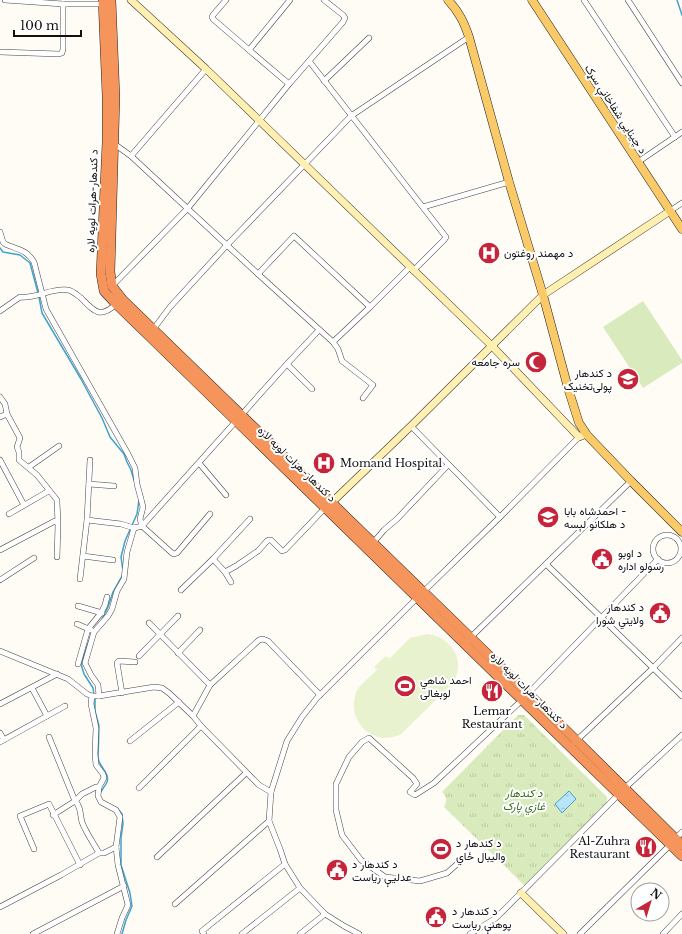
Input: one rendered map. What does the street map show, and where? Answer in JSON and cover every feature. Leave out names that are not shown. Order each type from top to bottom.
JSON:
[{"type":"highway","name":"د کندهار-هرات لويه لاره","points":[[107,2],[115,97],[110,143],[110,272],[108,289],[116,304],[151,332]]},
{"type":"highway","name":"د کندهار-هرات لويه لاره","points":[[108,289],[123,300],[151,332],[573,744],[622,791],[677,840],[682,856]]},
{"type":"highway","name":"د کندهار-هرات لويه لاره","points":[[328,505],[373,543],[420,595]]},
{"type":"main road","points":[[448,0],[462,19],[470,37],[583,435],[682,532]]},
{"type":"main road","name":"د چينايي شفاخانې سړک","points":[[532,0],[682,229]]},
{"type":"street","points":[[5,0],[63,4],[107,2]]},
{"type":"street","points":[[131,0],[206,69],[583,435],[320,695],[302,717],[287,742],[271,792],[269,821],[285,864],[300,888],[325,914],[360,934]]},
{"type":"street","points":[[226,0],[212,17],[289,84]]},
{"type":"street","points":[[249,50],[290,0]]},
{"type":"street","points":[[108,289],[188,208],[289,84],[343,22],[345,18],[343,15],[324,0]]},
{"type":"street","points":[[584,0],[675,137]]},
{"type":"street","points":[[628,0],[682,83]]},
{"type":"street","points":[[0,52],[62,53],[63,4]]},
{"type":"street","points":[[151,332],[170,307],[227,245],[352,116],[470,37]]},
{"type":"street","points":[[324,81],[369,38]]},
{"type":"street","points":[[309,61],[446,237],[333,342]]},
{"type":"street","points":[[131,156],[206,69]]},
{"type":"street","points":[[638,162],[682,132]]},
{"type":"street","points":[[110,143],[131,156],[333,342],[338,349],[342,361],[373,385],[363,398]]},
{"type":"street","points":[[423,207],[510,182]]},
{"type":"street","points":[[225,572],[258,551],[269,540],[271,540],[282,551],[285,550],[328,505],[411,426],[543,295],[682,203]]},
{"type":"street","points":[[0,232],[5,244],[24,251],[34,262],[40,295],[46,309],[135,468],[141,499],[142,508],[140,519],[142,526],[174,554],[177,553],[210,514]]},
{"type":"street","points":[[258,274],[294,236],[370,307]]},
{"type":"street","points":[[0,311],[20,297],[27,298],[56,290],[73,291],[99,313],[106,312],[116,304]]},
{"type":"street","points":[[87,520],[121,524],[131,527],[142,526],[319,330]]},
{"type":"street","points":[[287,364],[312,389]]},
{"type":"street","points":[[0,397],[5,404],[7,414],[20,438],[18,447],[19,460],[37,475],[58,502],[57,557]]},
{"type":"street","points":[[0,417],[7,414]]},
{"type":"street","points":[[411,426],[500,517]]},
{"type":"street","points":[[29,468],[59,446]]},
{"type":"street","points":[[0,460],[24,505]]},
{"type":"street","points":[[80,580],[87,520],[90,460]]},
{"type":"street","points":[[198,463],[226,495]]},
{"type":"street","points":[[373,543],[448,465]]},
{"type":"street","points":[[467,641],[631,481]]},
{"type":"street","points":[[89,484],[114,486]]},
{"type":"street","points":[[9,514],[48,492]]},
{"type":"street","points":[[181,590],[213,560],[250,520]]},
{"type":"street","points":[[0,550],[55,521],[58,523]]},
{"type":"street","points":[[117,934],[128,905],[118,865],[116,847],[120,817],[116,810],[101,802],[98,796],[99,787],[104,778],[103,774],[96,765],[96,728],[92,704],[98,685],[85,663],[94,632],[112,609],[117,591],[124,578],[131,527]]},
{"type":"street","points":[[676,539],[682,532]]},
{"type":"street","points":[[664,536],[672,536],[679,543],[679,556],[675,560],[666,563],[658,559],[653,552],[654,543],[664,536]]},
{"type":"street","points":[[83,556],[113,560]]},
{"type":"street","points":[[0,580],[34,558]]},
{"type":"street","points":[[466,856],[447,873],[420,881],[385,877],[360,860],[342,835],[336,810],[336,784],[350,757],[362,742],[369,738],[413,778],[416,784],[410,792],[415,795],[434,782],[525,697],[658,559]]},
{"type":"street","points":[[213,560],[225,572],[231,582]]},
{"type":"street","points":[[546,564],[682,696]]},
{"type":"street","points":[[78,664],[88,628],[101,613],[107,597]]},
{"type":"street","points":[[78,606],[108,616]]},
{"type":"street","points":[[139,656],[178,616]]},
{"type":"street","points":[[149,623],[210,686]]},
{"type":"street","points":[[77,624],[94,632]]},
{"type":"street","points":[[178,653],[200,630]]},
{"type":"street","points":[[573,744],[653,668],[682,638]]},
{"type":"street","points":[[193,716],[210,686],[259,640],[263,639],[268,640],[320,695]]},
{"type":"street","points":[[0,651],[68,679],[87,694],[95,696],[154,687],[162,688],[169,692],[193,716],[246,773],[259,785],[271,792]]},
{"type":"street","points":[[122,693],[117,663],[119,661],[134,662]]},
{"type":"street","points":[[0,704],[57,674]]},
{"type":"street","points":[[32,688],[47,716]]},
{"type":"street","points":[[130,741],[179,702]]},
{"type":"street","points":[[0,733],[2,741],[65,706]]},
{"type":"street","points":[[139,788],[201,726]]},
{"type":"street","points":[[470,934],[496,918],[622,791],[682,735]]},
{"type":"street","points":[[49,737],[75,801],[79,807],[82,823],[99,853]]},
{"type":"street","points":[[157,857],[246,773]]},
{"type":"street","points":[[54,815],[75,801],[82,794],[99,787]]},
{"type":"street","points":[[34,849],[20,816],[48,804],[80,865]]},
{"type":"street","points":[[175,904],[269,821]]},
{"type":"street","points":[[580,934],[677,840]]},
{"type":"street","points":[[0,907],[80,865],[99,853],[104,853],[116,847]]},
{"type":"street","points":[[204,934],[202,931],[285,864]]},
{"type":"street","points":[[33,934],[44,931],[124,886]]},
{"type":"street","points":[[242,934],[300,888]]},
{"type":"street","points":[[522,893],[563,934]]},
{"type":"street","points":[[300,934],[325,914]]},
{"type":"street","points":[[663,934],[682,914]]},
{"type":"green space","points":[[643,301],[682,360],[682,363],[643,388],[603,327]]},
{"type":"green space","name":"احمد شاهي لوبغالی","points":[[427,634],[445,641],[454,651],[458,666],[454,682],[400,735],[385,738],[378,737],[366,731],[355,715],[354,702],[357,690],[377,670],[374,667],[386,656],[389,659],[410,638]]},
{"type":"green space","name":"د کندهار غازي پارک","points":[[518,715],[524,715],[607,797],[607,802],[525,886],[444,807],[446,799],[442,792]]},
{"type":"water","points":[[569,791],[576,799],[562,813],[555,804]]},
{"type":"waterway","points":[[677,0],[682,15]]},
{"type":"waterway","points":[[0,248],[3,252],[20,255],[30,263],[38,293]]},
{"type":"waterway","points":[[39,297],[42,313],[81,379],[102,418],[110,437],[124,454],[134,480]]},
{"type":"waterway","points":[[123,571],[121,557],[125,541],[137,514],[139,500]]},
{"type":"waterway","points":[[102,619],[113,592],[122,576]]},
{"type":"waterway","points":[[92,632],[81,664],[84,674],[93,688],[94,695]]},
{"type":"waterway","points":[[95,698],[95,711],[99,726],[98,758],[108,779],[100,793]]},
{"type":"waterway","points":[[118,809],[122,814],[123,824],[121,838],[121,865],[130,893],[132,906],[122,934]]},
{"type":"place","name":"د مهمند روغتون","points":[[489,253]]},
{"type":"place","name":"سره جامعه","points":[[536,362]]},
{"type":"place","name":"د کندهار پولی‌تخنیک","points":[[628,379]]},
{"type":"place","name":"Momand Hospital","points":[[324,463]]},
{"type":"place","name":"احمدشاه بابا - د هلکانو لېسه","points":[[548,517]]},
{"type":"place","name":"د اوبو رسولو اداره","points":[[602,559]]},
{"type":"place","name":"د کندهار ولايتي شورا","points":[[660,613]]},
{"type":"place","name":"احمد شاهي لوبغالی","points":[[405,686]]},
{"type":"place","name":"Lemar Restaurant","points":[[492,691]]},
{"type":"place","name":"Al-Zuhra Restaurant","points":[[646,847]]},
{"type":"place","name":"د کندهار د واليبال ځاي","points":[[441,849]]},
{"type":"place","name":"د کندهار د عدلیې رياست","points":[[337,870]]},
{"type":"place","name":"د کندهار د پوهنې رياست","points":[[436,917]]}]
